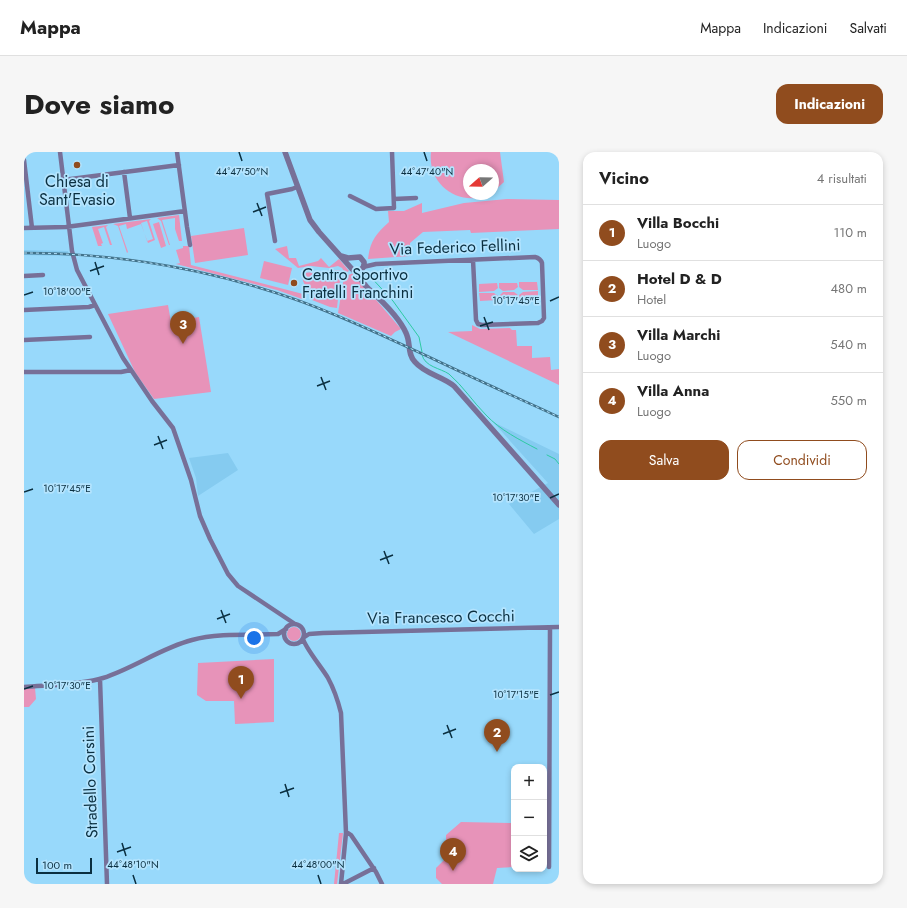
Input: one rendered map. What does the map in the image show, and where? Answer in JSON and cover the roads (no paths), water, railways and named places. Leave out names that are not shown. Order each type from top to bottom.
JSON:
[{"type":"street","points":[[60,152],[72,251],[75,263],[95,305],[131,370],[173,428],[191,480],[203,524],[230,577],[240,589],[300,627],[304,632],[303,643],[329,680],[340,708],[346,833],[342,884]]},
{"type":"street","points":[[177,152],[184,211],[190,245]]},
{"type":"street","points":[[285,152],[297,187],[313,224],[399,322],[406,332],[409,340],[411,355],[415,363],[447,380],[454,386],[559,505]]},
{"type":"street","points":[[350,196],[376,209],[394,208],[392,152]]},
{"type":"street","points":[[24,160],[32,228]]},
{"type":"street","points":[[63,180],[179,164]]},
{"type":"street","points":[[124,172],[130,218]]},
{"type":"street","points":[[275,241],[267,194],[297,187]]},
{"type":"street","points":[[394,199],[416,198]]},
{"type":"street","points":[[24,228],[69,226],[184,211]]},
{"type":"street","points":[[341,256],[348,258],[358,256],[362,259],[364,263],[361,272],[362,278],[373,293]]},
{"type":"street","points":[[352,269],[350,261],[353,257]]},
{"type":"street","name":"Via Federico Fellini","points":[[363,268],[376,264],[535,257],[539,258],[541,261],[544,318],[541,322],[478,324],[476,320],[473,260]]},
{"type":"street","name":"Via Federico Fellini","points":[[362,259],[376,264]]},
{"type":"street","points":[[352,269],[358,271],[363,268]]},
{"type":"street","points":[[24,276],[43,275]]},
{"type":"street","points":[[24,310],[89,307],[95,305]]},
{"type":"street","points":[[24,340],[90,337]]},
{"type":"street","points":[[24,372],[121,372],[131,370]]},
{"type":"street","points":[[282,617],[286,623],[285,635],[288,641]]},
{"type":"street","points":[[24,687],[100,679],[190,640],[212,637],[279,634],[290,625],[294,624]]},
{"type":"street","name":"Via Francesco Cocchi","points":[[300,627],[306,630],[324,633]]},
{"type":"street","points":[[549,867],[550,628]]},
{"type":"street","name":"Via Francesco Cocchi","points":[[303,638],[308,634],[324,633],[559,628]]},
{"type":"street","points":[[264,635],[281,637],[307,649]]},
{"type":"street","points":[[294,644],[298,643],[303,638]]},
{"type":"street","name":"Stradello Corsini","points":[[100,679],[107,884]]},
{"type":"street","points":[[346,833],[351,835],[374,868],[382,884]]},
{"type":"street","points":[[342,884],[374,868]]},
{"type":"waterway","points":[[367,273],[393,301],[419,337],[422,352]]},
{"type":"waterway","points":[[422,355],[429,365],[449,374],[481,410],[497,425],[537,449]]},
{"type":"waterway","points":[[547,455],[555,459],[559,464]]},
{"type":"railway","points":[[24,253],[92,256],[161,265],[195,271],[261,288],[311,305],[345,319],[559,417]]},
{"type":"place","name":"Chiesa di Sant'Evasio","points":[[77,165]]},
{"type":"place","name":"Centro Sportivo Fratelli Franchini","points":[[294,283]]},
{"type":"place","name":"Villa Marchi","points":[[183,344]]},
{"type":"place","name":"Villa Bocchi","points":[[241,699]]},
{"type":"place","name":"Hotel D & D","points":[[497,752]]},
{"type":"place","name":"Villa Anna","points":[[453,871]]}]
